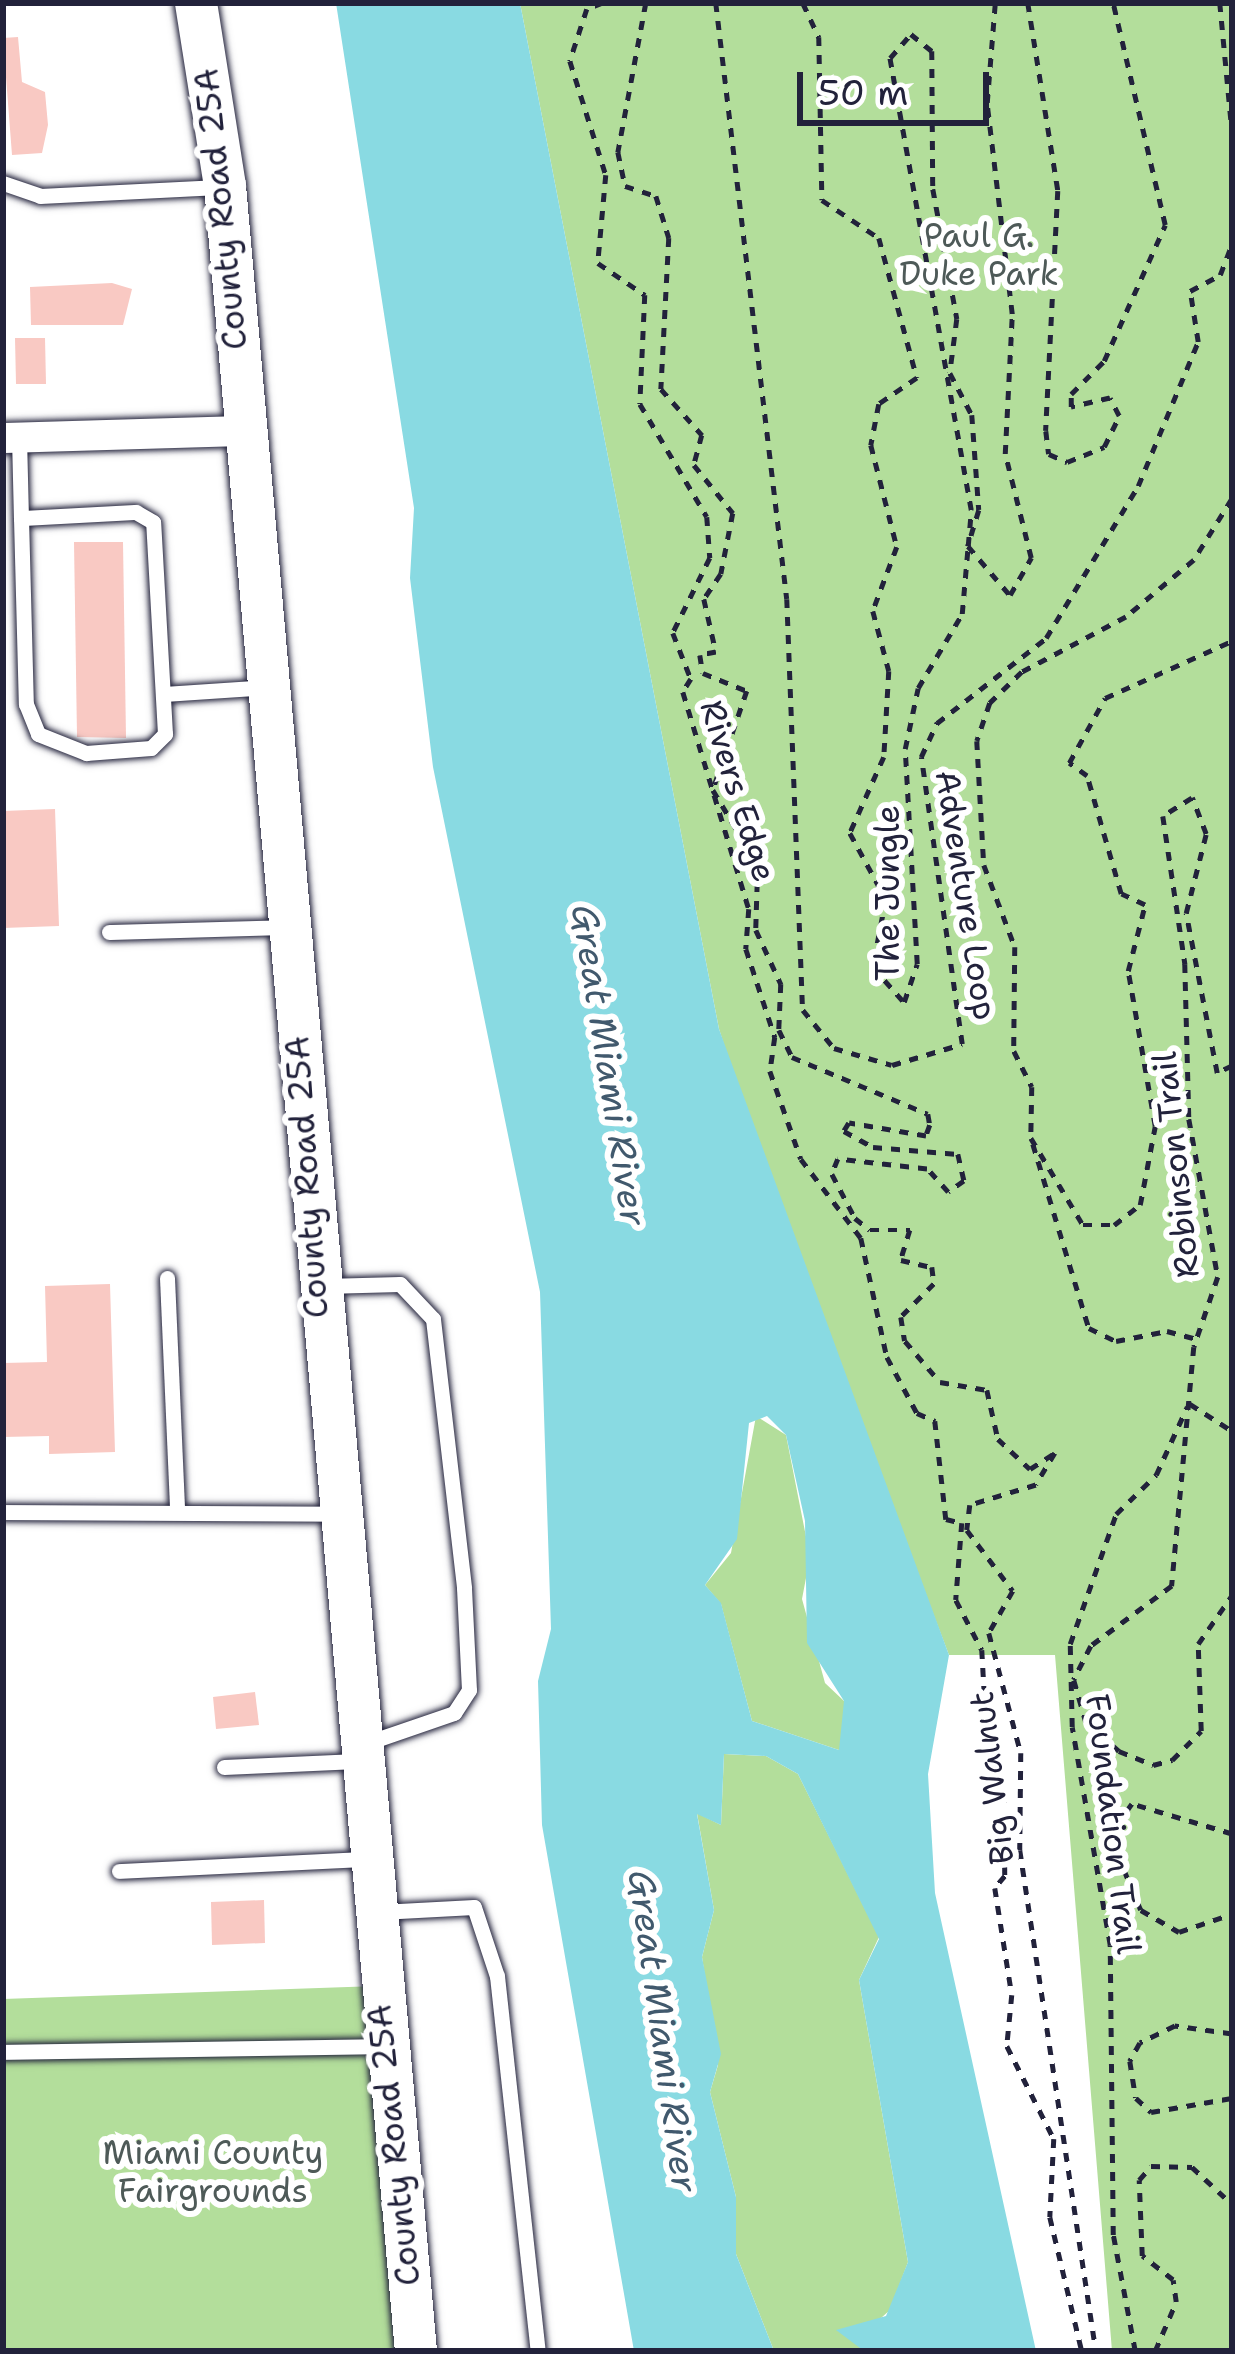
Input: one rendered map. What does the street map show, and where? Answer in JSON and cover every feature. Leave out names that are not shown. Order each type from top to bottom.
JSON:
[{"type":"main road","name":"County Road 25A","points":[[196,3],[225,186],[356,1754],[416,2351]]},
{"type":"street","points":[[11,437],[244,431]]},
{"type":"lane","points":[[3,184],[40,196],[225,186]]},
{"type":"lane","points":[[11,437],[21,518],[26,704],[38,734],[86,753],[151,748],[165,734],[153,522],[136,512],[21,518]]},
{"type":"lane","points":[[164,694],[269,687]]},
{"type":"lane","points":[[109,932],[288,927]]},
{"type":"lane","points":[[166,1278],[177,1507]]},
{"type":"lane","points":[[224,1767],[356,1754],[454,1713],[469,1690],[466,1611],[434,1319],[400,1284],[315,1286]]},
{"type":"lane","points":[[3,1512],[177,1507],[231,1522],[335,1514]]},
{"type":"lane","points":[[118,1871],[366,1858]]},
{"type":"lane","points":[[370,1912],[474,1907],[497,1976],[538,2351]]},
{"type":"lane","points":[[3,2052],[383,2046]]},
{"type":"path","name":"Rivers Edge","points":[[603,3],[587,9],[569,61],[606,175],[598,262],[645,295],[640,404],[707,517],[710,558],[673,633],[704,785],[748,909],[746,949],[775,1037],[770,1071],[801,1159],[861,1238],[887,1357],[917,1413],[935,1421],[946,1519],[962,1522],[956,1600],[982,1650],[988,1757],[1004,1794],[995,1888],[1012,1995],[1007,2046],[1054,2139],[1050,2217],[1082,2351]]},
{"type":"path","name":"Big Walnut","points":[[646,3],[618,152],[626,186],[656,196],[669,238],[661,388],[702,435],[694,465],[733,513],[721,574],[704,598],[716,652],[700,655],[703,673],[747,691],[713,790],[758,865],[756,930],[781,984],[779,1030],[792,1058],[928,1114],[930,1125],[926,1136],[849,1123],[844,1132],[873,1147],[958,1154],[964,1181],[948,1192],[927,1169],[838,1159],[832,1174],[855,1217],[870,1230],[910,1230],[901,1260],[932,1268],[934,1283],[901,1317],[905,1342],[940,1382],[987,1390],[998,1439],[1030,1469],[1054,1453],[1036,1485],[970,1504],[967,1530],[1013,1591],[989,1633],[1021,1753],[1020,1850],[1096,2351]]},
{"type":"path","name":"Adventure Loop","points":[[716,3],[787,599],[803,1010],[834,1048],[892,1065],[962,1044],[921,758],[938,723],[1046,638],[1138,486],[1198,342],[1190,291],[1220,275],[1232,243]]},
{"type":"path","name":"The Jungle","points":[[803,3],[819,37],[822,200],[879,238],[917,378],[879,404],[871,445],[898,547],[873,611],[889,671],[884,757],[850,833],[886,899],[873,967],[904,1002],[917,964],[905,749],[918,688],[962,614],[968,546],[979,510],[972,415],[950,373],[957,319],[933,189],[938,86],[932,51],[911,34],[890,58],[894,123],[928,256],[968,546]]},
{"type":"path","points":[[968,546],[1010,595],[1030,574],[1005,454],[1012,314],[988,103],[995,3]]},
{"type":"path","points":[[1028,3],[1058,190],[1046,431],[1049,454],[1067,462],[1104,447],[1119,416],[1110,398],[1071,406],[1071,394],[1104,362],[1165,225],[1113,3]]},
{"type":"path","points":[[1220,3],[1232,130]]},
{"type":"path","points":[[1197,1338],[1116,1341],[1089,1328],[1031,1138],[1032,1087],[1014,1051],[1015,947],[984,865],[977,741],[990,704],[1022,672],[1126,616],[1194,560],[1232,499]]},
{"type":"path","points":[[1031,1138],[1083,1225],[1114,1225],[1140,1205],[1155,1126],[1128,971],[1145,905],[1121,894],[1087,776],[1069,763],[1105,698],[1232,641]]},
{"type":"path","points":[[1232,715],[1232,743]]},
{"type":"path","name":"Robinson Trail","points":[[1232,1066],[1217,1073],[1186,913],[1206,834],[1192,798],[1163,816],[1185,964],[1189,1119],[1218,1277],[1197,1338],[1172,1586],[1090,1646],[1074,1680],[1086,1722],[1119,1751],[1153,1765],[1172,1760],[1201,1731],[1198,1644],[1232,1595]]},
{"type":"path","points":[[1232,897],[1232,972]]},
{"type":"path","points":[[1189,1403],[1232,1431]]},
{"type":"path","name":"Foundation Trail","points":[[1136,2351],[1113,2235],[1110,1946],[1070,1644],[1116,1514],[1156,1475],[1189,1403]]},
{"type":"path","points":[[1232,1834],[1132,1804],[1110,1836],[1116,1874],[1141,1910],[1179,1932],[1232,1914]]},
{"type":"path","points":[[1232,2034],[1175,2026],[1140,2043],[1130,2061],[1136,2098],[1151,2112],[1232,2098]]},
{"type":"path","points":[[1155,2351],[1176,2302],[1173,2280],[1142,2256],[1139,2180],[1151,2166],[1192,2168],[1232,2204]]},
{"type":"path","points":[[1232,2288],[1232,2309]]},
{"type":"green space","name":"Paul G. Duke Park","points":[[520,3],[1232,3],[1232,2351],[1112,2351],[1055,1655],[949,1655],[774,1199],[719,1029]]},
{"type":"green space","points":[[756,1416],[786,1435],[810,1557],[802,1599],[825,1683],[844,1701],[847,1748],[839,1750],[752,1721],[721,1604],[705,1585],[731,1553]]},
{"type":"green space","points":[[724,1754],[766,1756],[798,1774],[879,1937],[859,1980],[908,2262],[890,2310],[854,2342],[864,2351],[774,2351],[736,2254],[736,2197],[710,2092],[718,2065],[702,1957],[714,1910],[697,1813],[721,1825]]},
{"type":"green space","name":"Miami County Fairgrounds","points":[[377,1986],[416,2351],[3,2351],[3,1999]]},
{"type":"water","name":"Great Miami River","points":[[336,3],[520,3],[719,1029],[949,1655],[928,1774],[935,1893],[1036,2351],[864,2351],[836,2330],[886,2316],[908,2262],[859,1980],[879,1939],[798,1774],[766,1756],[724,1754],[721,1825],[697,1814],[714,1910],[702,1957],[721,2054],[710,2092],[736,2197],[736,2254],[774,2351],[634,2351],[542,1825],[538,1681],[551,1629],[540,1292],[433,767],[410,578],[414,508]],"holes":[[[767,1416],[786,1435],[805,1521],[807,1643],[844,1701],[839,1750],[752,1721],[721,1603],[705,1585],[737,1539],[749,1423]]]},
{"type":"building","points":[[18,37],[22,82],[45,92],[48,125],[42,153],[12,155],[3,38]]},
{"type":"building","points":[[112,283],[132,289],[123,325],[31,325],[30,287]]},
{"type":"building","points":[[15,338],[45,338],[46,384],[16,384]]},
{"type":"building","points":[[74,542],[123,542],[126,738],[77,737]]},
{"type":"building","points":[[55,809],[59,926],[3,928],[3,811]]},
{"type":"building","points":[[110,1284],[115,1452],[49,1454],[49,1436],[3,1437],[3,1363],[47,1362],[45,1286]]},
{"type":"building","points":[[255,1692],[259,1725],[216,1729],[213,1697]]},
{"type":"building","points":[[264,1900],[265,1943],[212,1945],[211,1902]]}]
